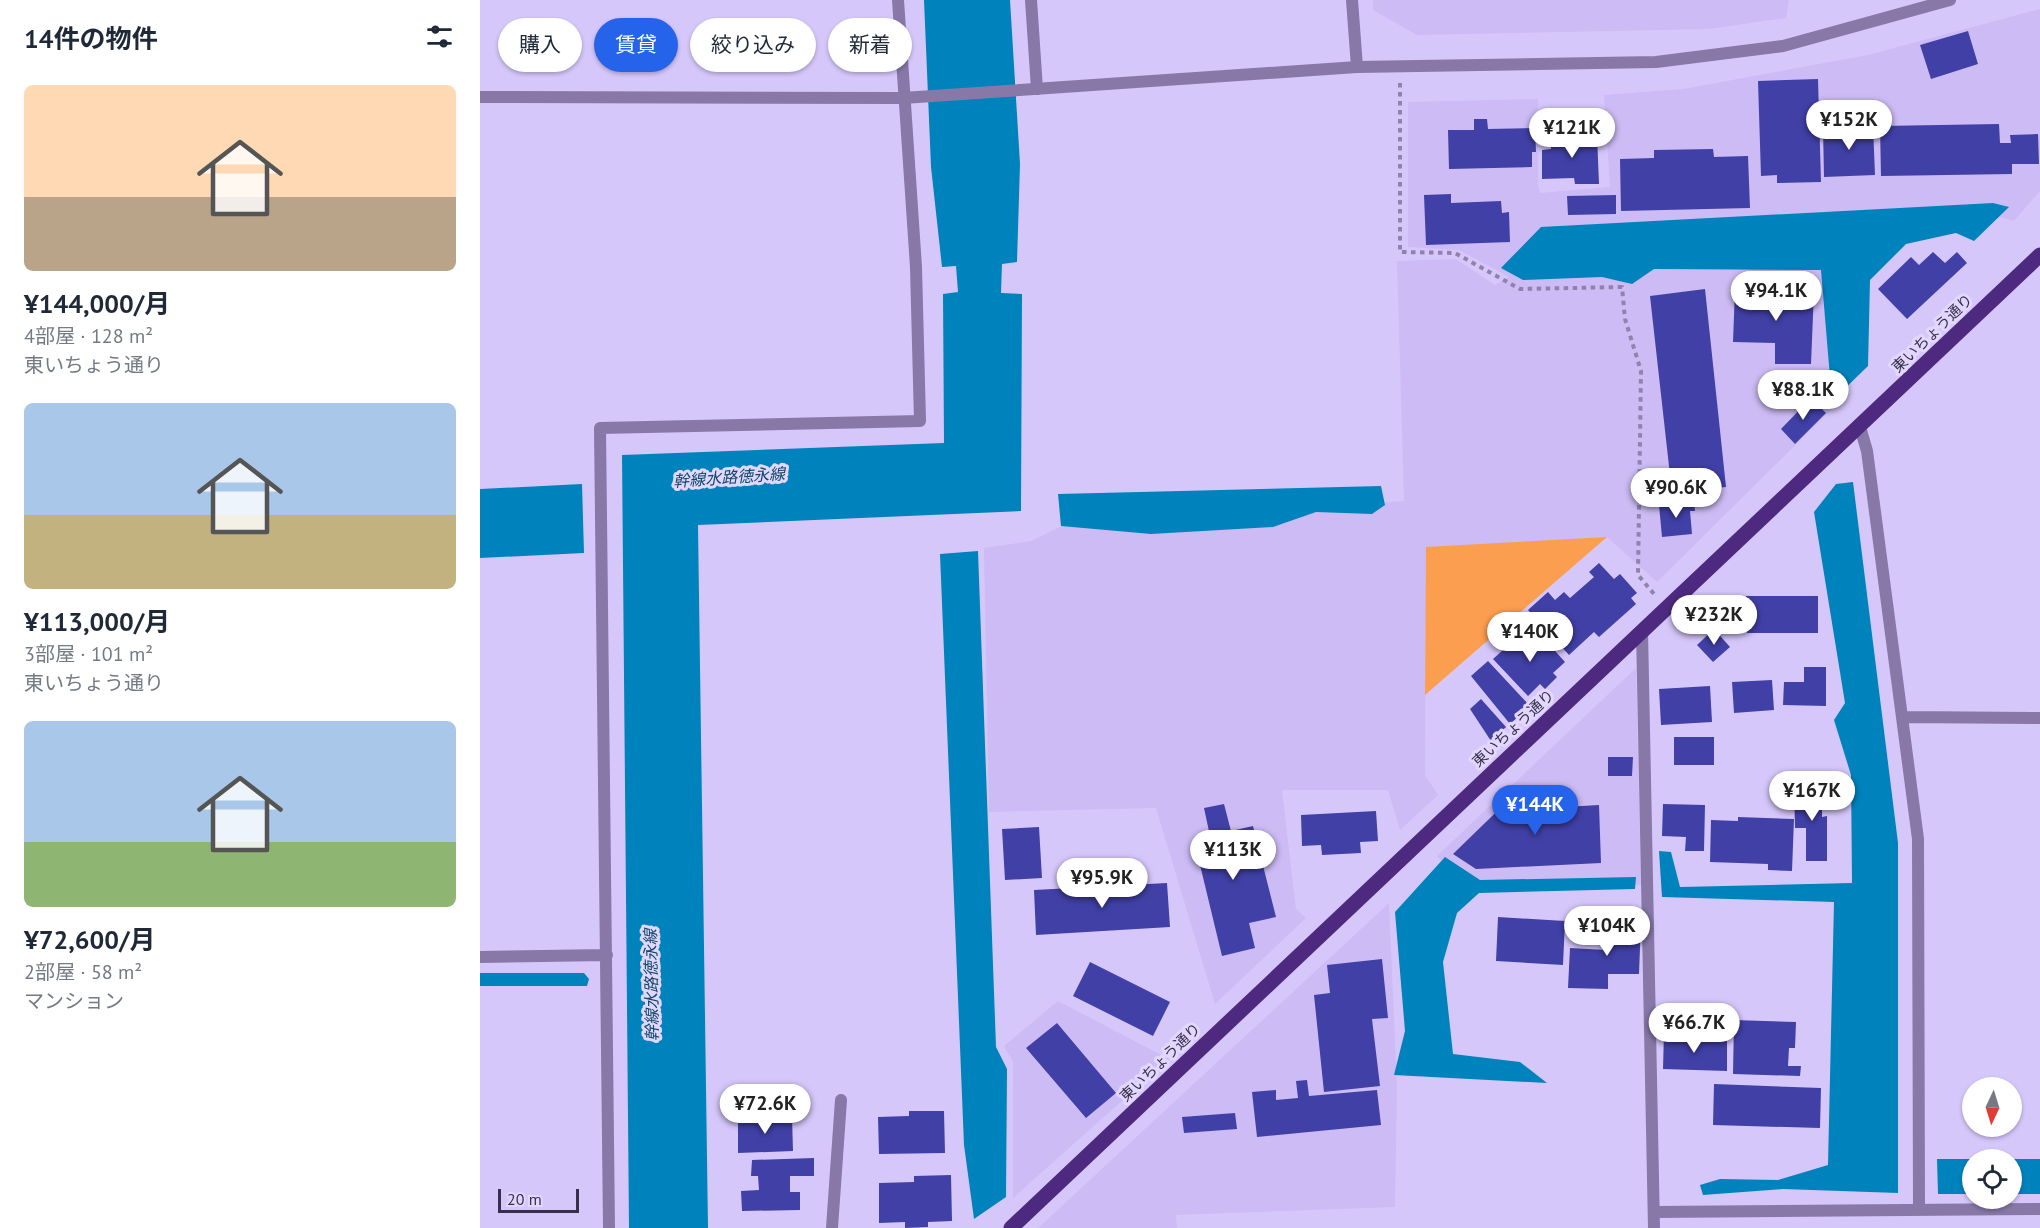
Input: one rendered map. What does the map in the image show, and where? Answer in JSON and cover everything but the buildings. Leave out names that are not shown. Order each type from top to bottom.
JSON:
[{"type":"main road","name":"東いちょう通り","points":[[1011,1228],[2040,255]]},
{"type":"street","points":[[609,1228],[600,428],[920,421],[916,267],[898,0]]},
{"type":"street","points":[[1031,0],[1037,89]]},
{"type":"street","points":[[1352,0],[1357,67]]},
{"type":"street","points":[[480,97],[903,98],[1357,67],[1656,62],[1783,46],[1950,0]]},
{"type":"street","points":[[1860,427],[1868,451],[1904,717],[1917,839],[1919,1209]]},
{"type":"street","points":[[1642,630],[1654,1228]]},
{"type":"street","points":[[1904,717],[2040,718]]},
{"type":"street","points":[[480,957],[607,955]]},
{"type":"street","points":[[832,1228],[841,1100]]},
{"type":"street","points":[[1654,1212],[2040,1209]]},
{"type":"path","points":[[1398,67],[1401,104],[1400,252],[1455,253],[1520,289],[1622,287],[1625,319],[1641,371],[1638,575],[1666,609]]},
{"type":"shaded area","points":[[1373,0],[1789,0],[1786,18],[1709,29],[1417,35],[1373,10]]},
{"type":"shaded area","points":[[2040,9],[2040,191],[2014,221],[1979,211],[1830,259],[1838,403],[1657,582],[1607,537],[1426,548],[1425,775],[1438,795],[1400,830],[1388,790],[1282,790],[1296,909],[1306,918],[1215,1004],[1156,808],[989,812],[984,548],[1031,541],[1062,526],[1404,501],[1397,261],[1456,259],[1495,285],[1509,277],[1459,250],[1408,247],[1408,102],[1538,99],[1538,184],[1540,193],[1610,187],[1604,95],[1683,89],[1868,55]]},
{"type":"shaded area","points":[[1607,537],[1425,695],[1426,547]]},
{"type":"shaded area","points":[[1636,668],[1641,885],[1465,886],[1437,856]]},
{"type":"shaded area","points":[[1389,903],[1397,1087],[1395,1207],[1176,1215],[1177,1228],[1038,1228]]},
{"type":"shaded area","points":[[1058,1001],[1169,1059],[1013,1198],[1013,1062],[1004,1046]]},
{"type":"water","name":"幹線水路徳永線","points":[[924,0],[1010,0],[1020,164],[1017,262],[1002,264],[1001,293],[1022,294],[1021,511],[698,525],[708,1228],[629,1228],[622,455],[944,443],[943,294],[958,292],[956,266],[942,267],[931,167]]},
{"type":"water","points":[[1993,203],[2009,207],[1974,241],[1956,233],[1906,244],[1870,280],[1868,366],[1832,401],[1821,270],[1654,269],[1632,284],[1602,277],[1523,280],[1501,268],[1541,227]]},
{"type":"water","points":[[1853,482],[1898,843],[1898,1193],[1783,1189],[1703,1195],[1700,1185],[1720,1179],[1778,1180],[1828,1165],[1834,902],[1662,897],[1659,851],[1671,852],[1680,887],[1852,883],[1851,775],[1834,720],[1845,703],[1814,512],[1836,484]]},
{"type":"water","points":[[582,484],[584,553],[480,558],[480,489]]},
{"type":"water","points":[[1381,486],[1385,505],[1372,514],[1316,512],[1273,527],[1151,534],[1061,526],[1058,494]]},
{"type":"water","points":[[978,551],[996,1047],[1007,1069],[1006,1197],[974,1219],[964,1145],[940,554]]},
{"type":"water","points":[[1445,857],[1480,880],[1636,877],[1635,889],[1479,893],[1457,913],[1443,962],[1453,1054],[1520,1062],[1547,1083],[1394,1075],[1405,1031],[1395,912]]},
{"type":"water","points":[[480,973],[584,973],[589,979],[587,986],[480,986]]},
{"type":"water","points":[[1937,1159],[1962,1159],[1962,1194],[1938,1194]]},
{"type":"water","points":[[2022,1159],[2040,1159],[2040,1194],[2022,1194]]}]
